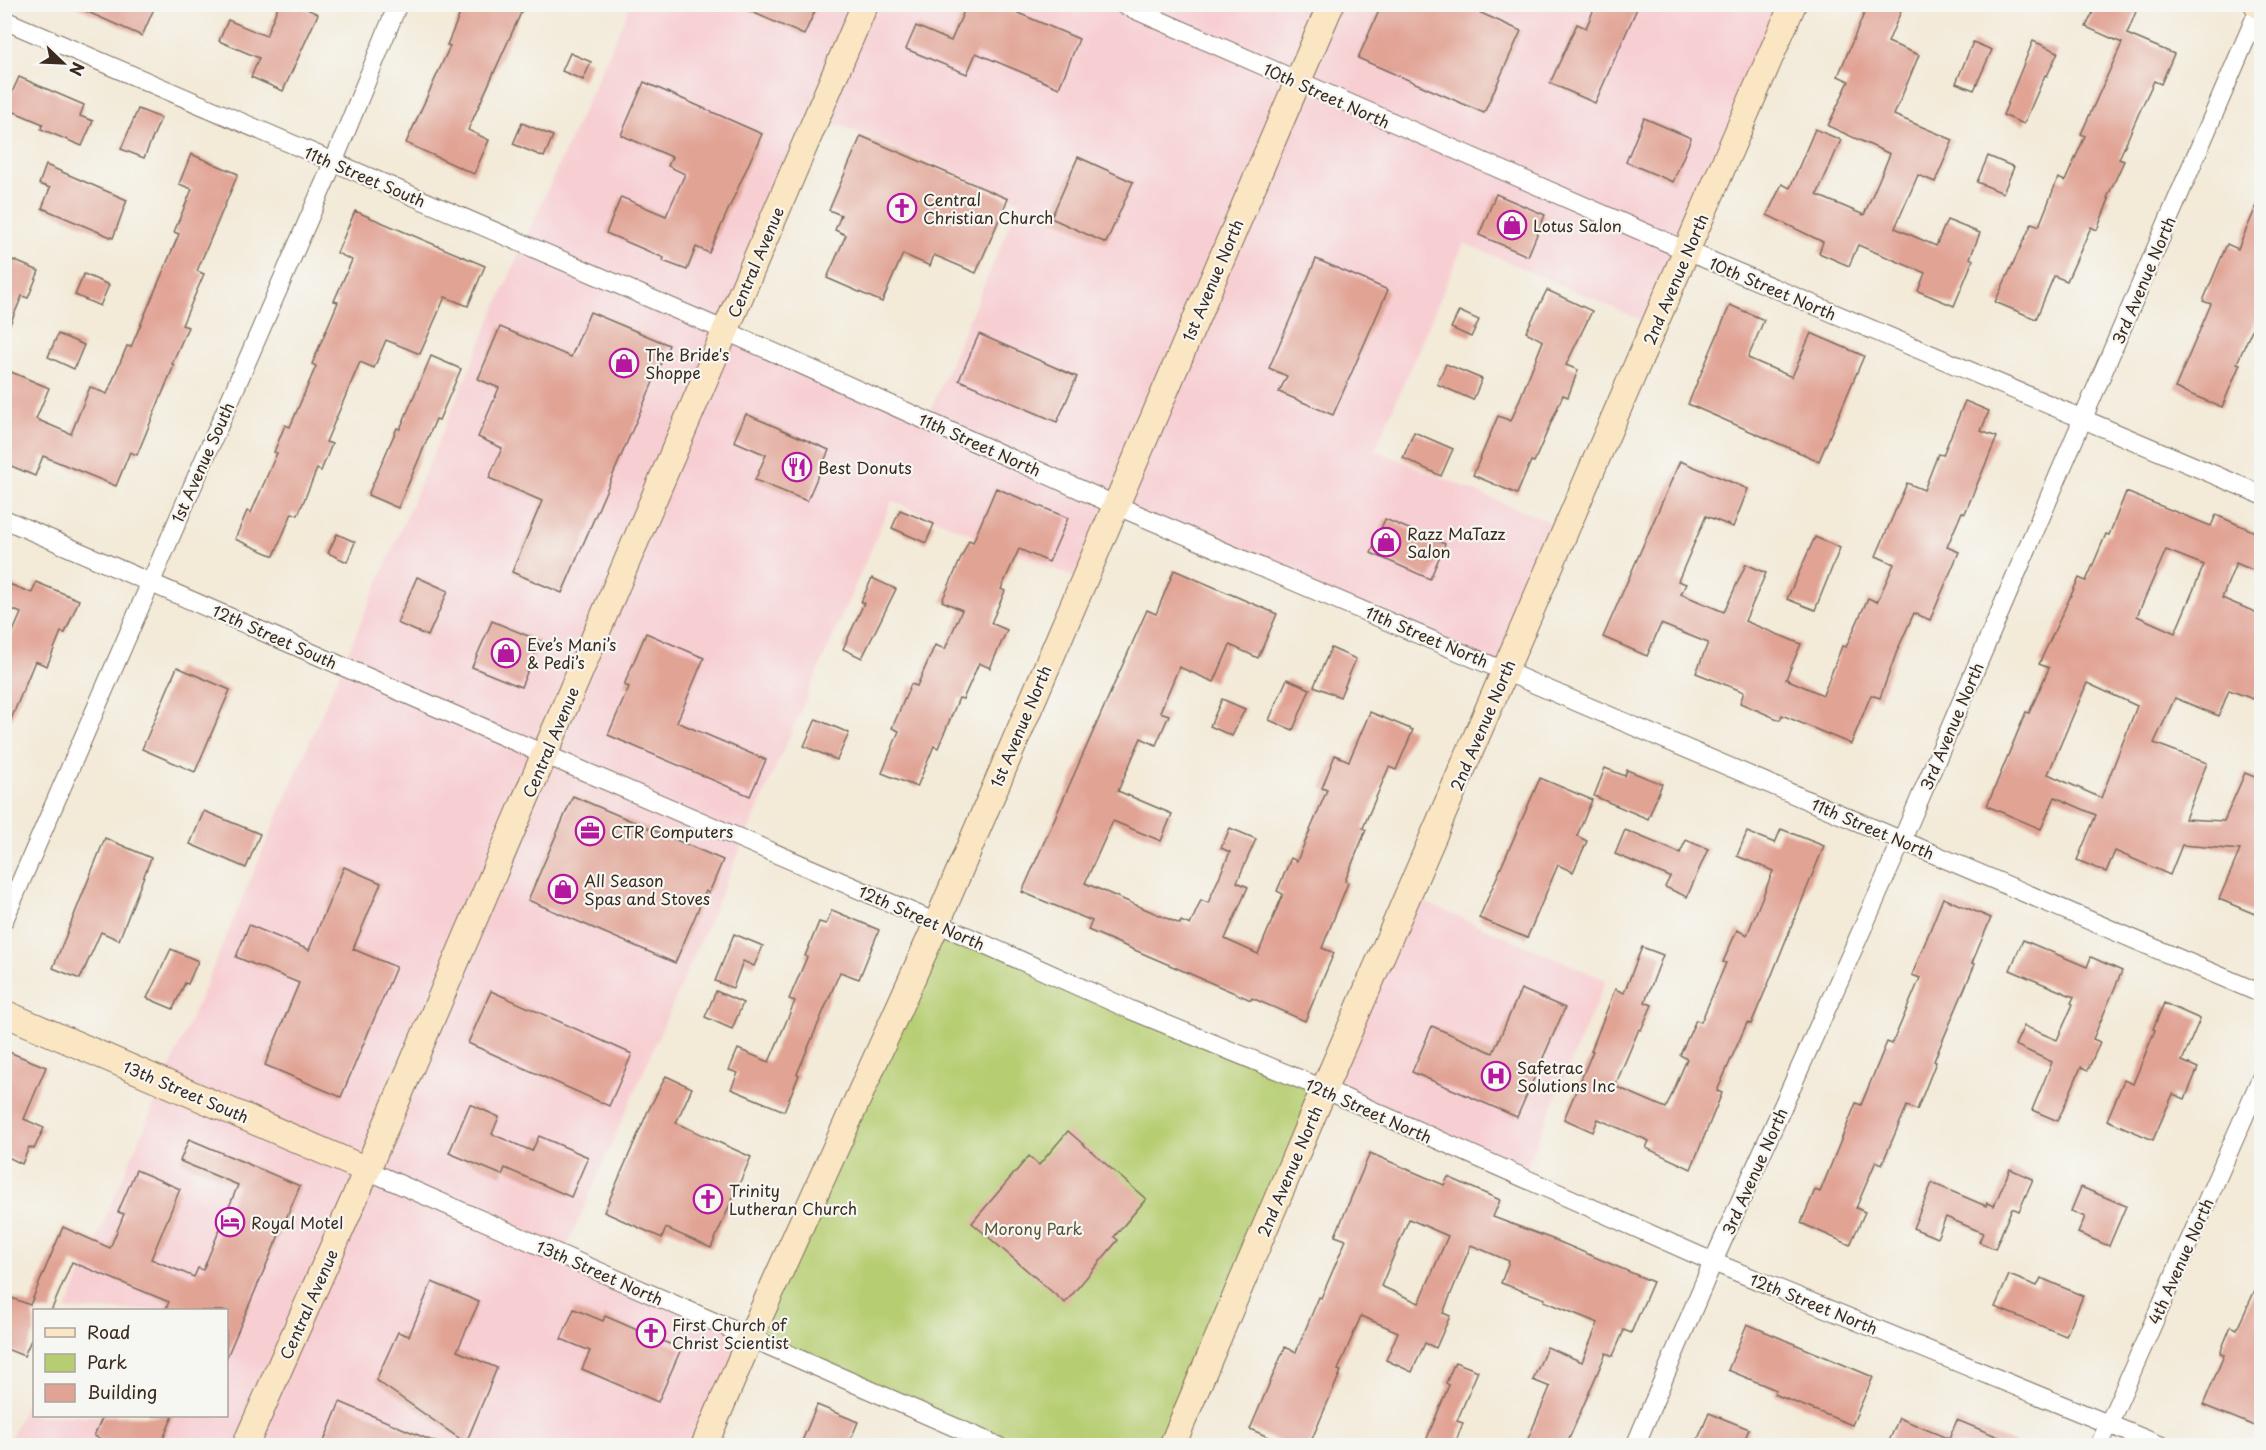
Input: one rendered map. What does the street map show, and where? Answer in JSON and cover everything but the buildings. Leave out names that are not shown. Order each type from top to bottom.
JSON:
[{"type":"main road","name":"Central Avenue","points":[[245,1446],[367,1170],[866,4]]},
{"type":"main road","name":"1st Avenue North","points":[[704,1446],[750,1338],[937,922],[1331,4]]},
{"type":"main road","name":"2nd Avenue North","points":[[1172,1446],[1793,4]]},
{"type":"main road","name":"13th Street South","points":[[4,1013],[367,1170]]},
{"type":"street","name":"1st Avenue South","points":[[4,920],[333,163],[398,4]]},
{"type":"street","name":"10th Street North","points":[[1122,4],[1687,251],[2262,495]]},
{"type":"street","name":"3rd Avenue North","points":[[1635,1446],[1713,1262],[1902,840],[2260,5]]},
{"type":"street","name":"11th Street South","points":[[4,20],[726,331]]},
{"type":"street","name":"11th Street North","points":[[726,331],[1115,505],[2262,994]]},
{"type":"street","name":"12th Street South","points":[[4,519],[544,754]]},
{"type":"street","name":"12th Street North","points":[[544,754],[937,922],[1131,1010],[1324,1089],[1713,1262],[2162,1446]]},
{"type":"street","name":"4th Avenue North","points":[[2099,1446],[2262,1076]]},
{"type":"street","name":"13th Street North","points":[[367,1170],[998,1446]]},
{"type":"shaded area","points":[[628,5],[1793,5],[1655,326],[1464,243],[1375,450],[1567,529],[1506,670],[1115,505],[1083,581],[892,501],[563,1256],[750,1338],[704,1445],[8,1446],[33,1385],[33,1417],[228,1417],[228,1309],[66,1309],[523,244],[630,6]],"holes":[[[818,116],[1020,201],[926,420],[726,330]]]},
{"type":"shaded area","points":[[1408,895],[1606,980],[1522,1177],[1324,1089]]},
{"type":"green space","name":"Morony Park","points":[[937,923],[1324,1089],[1172,1445],[998,1445],[750,1338]]},
{"type":"place","name":"Central Christian Church","points":[[902,208]]},
{"type":"place","name":"Lotus Salon","points":[[1512,225]]},
{"type":"place","name":"The Bride's Shoppe","points":[[624,363]]},
{"type":"place","name":"Best Donuts","points":[[797,467]]},
{"type":"place","name":"Razz MaTazz Salon","points":[[1386,542]]},
{"type":"place","name":"Eve’s Mani’s & Pedi’s","points":[[506,653]]},
{"type":"place","name":"CTR Computers","points":[[590,831]]},
{"type":"place","name":"All Season Spas and Stoves","points":[[563,889]]},
{"type":"place","name":"Safetrac Solutions Inc","points":[[1496,1076]]},
{"type":"place","name":"Trinity Lutheran Church","points":[[708,1199]]},
{"type":"place","name":"Royal Motel","points":[[230,1222]]},
{"type":"place","name":"First Church of Christ Scientist","points":[[651,1333]]}]
